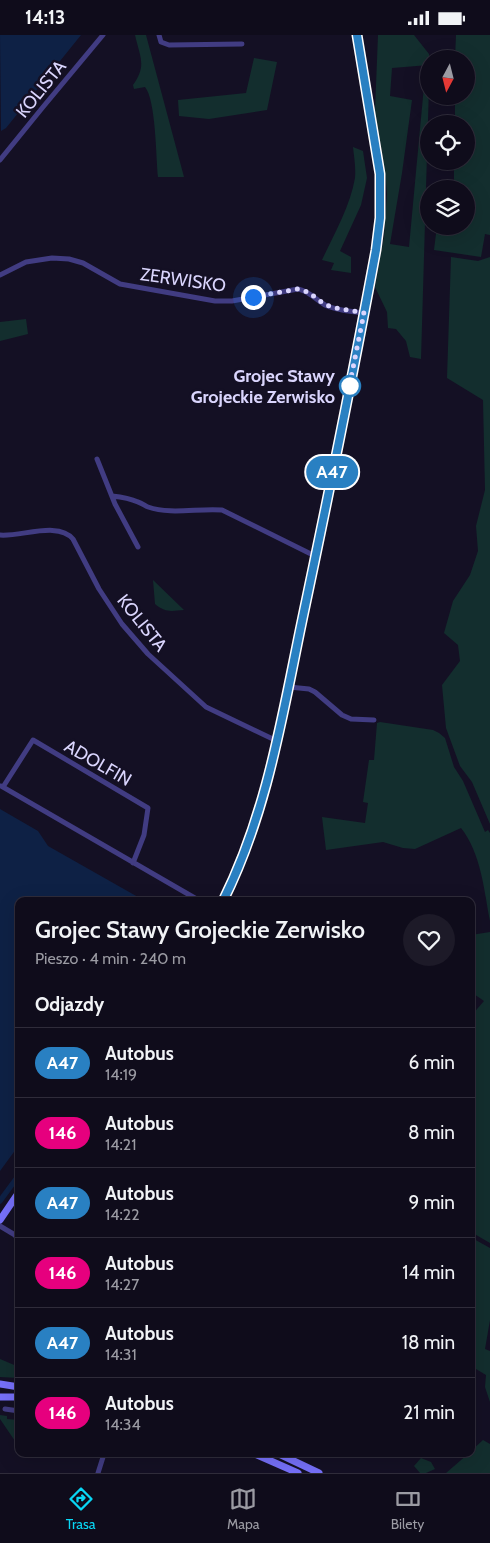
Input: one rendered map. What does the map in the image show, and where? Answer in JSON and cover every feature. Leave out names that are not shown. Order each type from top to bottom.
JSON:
[{"type":"main road","points":[[225,897],[239,867],[270,777],[316,556],[379,228],[380,182],[357,35]]},
{"type":"main road","points":[[0,1220],[15,1198]]},
{"type":"main road","points":[[0,1384],[15,1386]]},
{"type":"main road","points":[[0,1397],[15,1397]]},
{"type":"main road","points":[[262,1457],[298,1473]]},
{"type":"main road","points":[[284,1457],[318,1473]]},
{"type":"street","name":"KOLISTA","points":[[0,160],[103,35]]},
{"type":"street","points":[[159,35],[162,42],[169,45],[242,44]]},
{"type":"street","name":"ZERWISKO","points":[[0,275],[32,260],[60,258],[87,265],[120,284],[196,298],[229,301],[298,289],[308,292],[331,307],[364,313]]},
{"type":"street","points":[[97,459],[112,496],[138,547]]},
{"type":"street","points":[[112,496],[124,497],[148,507],[165,510],[189,511],[206,508],[222,510],[316,556]]},
{"type":"street","name":"KOLISTA","points":[[0,535],[52,531],[67,533],[73,539],[99,589],[122,624],[148,654],[206,707],[277,741]]},
{"type":"street","points":[[288,687],[309,689],[315,692],[342,715],[351,719],[374,720]]},
{"type":"street","name":"ADOLFIN","points":[[133,863],[144,835],[148,808],[33,740],[1,786],[133,863],[193,897]]},
{"type":"street","points":[[0,1226],[15,1235]]},
{"type":"street","points":[[5,1409],[15,1410]]},
{"type":"street","points":[[98,1473],[103,1457]]},
{"type":"green space","points":[[135,35],[146,35],[184,177],[158,177],[155,130],[149,94],[145,87],[134,89],[133,85],[141,67]]},
{"type":"green space","points":[[378,35],[414,35],[426,50],[420,50],[420,66],[392,68],[390,96],[412,100],[390,244],[409,247],[420,129],[420,170],[427,170],[426,180],[420,180],[420,235],[425,235],[421,359],[410,357],[406,341],[396,329],[388,328],[387,312],[375,287],[384,236],[387,194],[375,111]]},
{"type":"green space","points":[[456,35],[490,35],[490,235],[485,234],[481,257],[434,250],[436,235],[475,235],[475,180],[454,180],[454,170],[475,170],[475,115],[455,115],[455,105],[475,105],[475,50],[455,50]]},
{"type":"green space","points":[[254,58],[277,62],[267,110],[209,119],[179,116],[178,100],[246,93]]},
{"type":"green space","points":[[422,105],[428,105],[428,115],[421,115]]},
{"type":"green space","points":[[353,147],[363,151],[367,178],[361,205],[340,251],[351,257],[351,273],[331,270],[334,263],[322,260],[353,189],[355,162]]},
{"type":"green space","points":[[451,257],[478,261],[490,257],[490,824],[472,782],[460,766],[446,728],[442,685],[460,661],[458,645],[444,633],[453,601],[470,575],[478,551],[476,526],[485,490],[483,400],[447,378]]},
{"type":"green space","points":[[26,319],[28,334],[0,341],[0,322]]},
{"type":"green space","points":[[153,580],[184,610],[166,610],[155,604]]},
{"type":"green space","points":[[377,723],[433,730],[445,738],[454,767],[463,781],[485,832],[488,830],[490,833],[490,921],[477,860],[468,838],[461,828],[415,849],[403,848],[383,842],[326,850],[322,817],[365,823],[368,803],[363,802],[369,760],[374,760]]},
{"type":"green space","points":[[490,932],[490,1243],[475,1234],[475,1011],[484,1001],[475,995],[475,934]]},
{"type":"green space","points":[[475,1240],[490,1248],[490,1320],[485,1349],[490,1351],[490,1402],[485,1387],[486,1375],[475,1368]]},
{"type":"green space","points":[[0,1359],[15,1365],[15,1378],[0,1377]]},
{"type":"green space","points":[[0,1415],[7,1416],[7,1419],[15,1420],[15,1441],[0,1419]]},
{"type":"green space","points":[[483,1440],[490,1444],[490,1473],[446,1473],[465,1457],[475,1457],[475,1447]]},
{"type":"green space","points":[[421,1458],[431,1462],[435,1469],[426,1473],[420,1473],[414,1466]]},
{"type":"water","points":[[0,35],[81,35],[6,128],[1,131]]},
{"type":"water","points":[[0,809],[38,831],[48,846],[138,897],[15,897],[15,1150],[0,1171]]},
{"type":"waterway","points":[[0,1201],[15,1180]]},
{"type":"bus line","name":"A47","points":[[225,897],[239,867],[270,777],[316,556],[376,250],[380,218],[380,174],[357,35]]},
{"type":"place","name":"Grojec Stawy Grojeckie Zerwisko","points":[[350,386]]},
{"type":"route","points":[[253,297],[289,289],[298,289],[308,292],[331,307],[364,313],[349,388],[350,386]]}]
